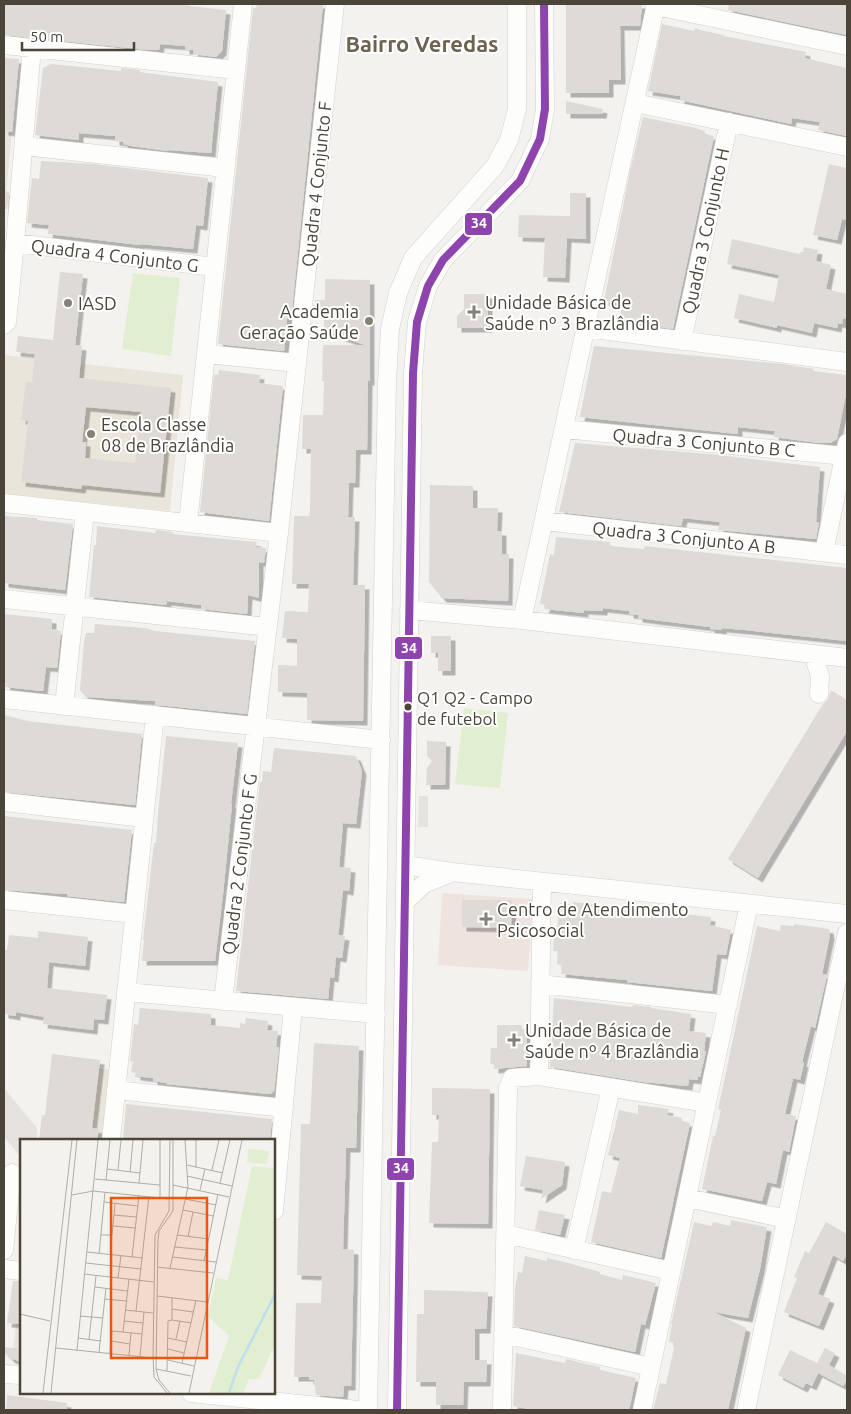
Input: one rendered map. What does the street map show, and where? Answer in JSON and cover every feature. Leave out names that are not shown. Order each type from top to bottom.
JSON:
[{"type":"street","points":[[188,523],[243,4]]},
{"type":"street","name":"Quadra 4 Conjunto F","points":[[279,533],[336,4]]},
{"type":"street","points":[[368,1410],[384,537],[390,328],[398,292],[413,258],[495,166],[509,140],[517,108],[517,4]]},
{"type":"street","points":[[397,1410],[413,372],[417,322],[428,286],[443,260],[520,181],[540,139],[545,108],[544,4]]},
{"type":"street","points":[[522,620],[656,5],[847,46]]},
{"type":"street","points":[[4,45],[236,70]]},
{"type":"street","points":[[4,325],[7,322],[15,243],[32,48]]},
{"type":"street","points":[[635,103],[847,147]]},
{"type":"street","name":"Quadra 3 Conjunto H","points":[[682,340],[729,122]]},
{"type":"street","points":[[24,146],[225,168]]},
{"type":"street","name":"Quadra 4 Conjunto G","points":[[15,243],[215,266]]},
{"type":"street","points":[[586,328],[847,362]]},
{"type":"street","points":[[206,354],[297,363]]},
{"type":"street","name":"Quadra 3 Conjunto B C","points":[[564,429],[846,449]]},
{"type":"street","points":[[824,552],[846,449]]},
{"type":"street","points":[[385,495],[392,507],[404,507],[411,499]]},
{"type":"street","points":[[4,503],[279,533]]},
{"type":"street","points":[[64,706],[85,512]]},
{"type":"street","name":"Quadra 3 Conjunto A B","points":[[544,521],[847,555]]},
{"type":"street","points":[[384,537],[390,530],[400,529],[411,537]]},
{"type":"street","name":"Quadra 2 Conjunto F G","points":[[223,1001],[279,533]]},
{"type":"street","points":[[4,599],[268,627]]},
{"type":"street","points":[[410,610],[522,620],[847,658]]},
{"type":"street","points":[[813,654],[820,676],[819,694]]},
{"type":"street","points":[[4,699],[381,740]]},
{"type":"street","points":[[111,1139],[155,715]]},
{"type":"street","points":[[4,802],[144,818]]},
{"type":"street","points":[[406,865],[452,872],[847,914]]},
{"type":"street","points":[[405,902],[424,884],[452,872]]},
{"type":"street","points":[[539,1076],[542,882]]},
{"type":"street","points":[[4,900],[134,914]]},
{"type":"street","points":[[642,1410],[749,904]]},
{"type":"street","points":[[746,1410],[847,933]]},
{"type":"street","points":[[540,984],[728,1005]]},
{"type":"street","points":[[126,992],[376,1014]]},
{"type":"street","points":[[275,1194],[293,1007]]},
{"type":"street","points":[[375,1038],[403,1040]]},
{"type":"street","points":[[502,1410],[508,1088],[512,1078],[539,1076],[708,1103]]},
{"type":"street","points":[[574,1250],[611,1088]]},
{"type":"street","points":[[116,1090],[284,1108]]},
{"type":"street","points":[[4,1250],[12,1170]]},
{"type":"street","points":[[687,1198],[787,1219]]},
{"type":"street","points":[[371,1225],[380,1234],[391,1234],[400,1227]]},
{"type":"street","points":[[506,1234],[671,1271]]},
{"type":"street","points":[[370,1266],[378,1260],[391,1260],[400,1269]]},
{"type":"street","points":[[4,1269],[20,1271]]},
{"type":"street","points":[[504,1334],[651,1368]]},
{"type":"street","points":[[4,1374],[20,1375]]},
{"type":"street","points":[[213,1394],[258,1396],[358,1410]]},
{"type":"shaded area","points":[[4,62],[18,64],[4,217]]},
{"type":"shaded area","name":"Escola Classe 08 de Brazlândia","points":[[4,355],[183,375],[170,511],[4,494]]},
{"type":"shaded area","points":[[419,796],[428,796],[428,827],[418,827]]},
{"type":"shaded area","name":"Centro de Atendimento Psicosocial","points":[[442,893],[533,899],[528,971],[438,965]]},
{"type":"shaded area","points":[[66,1065],[112,1070],[104,1139],[58,1139]]},
{"type":"shaded area","points":[[4,1088],[37,1128],[37,1139],[20,1139],[20,1156],[4,1137]]},
{"type":"shaded area","points":[[20,1290],[20,1352],[13,1351]]},
{"type":"green space","points":[[133,273],[180,278],[171,356],[122,349]]},
{"type":"green space","points":[[464,708],[508,713],[500,788],[455,784]]},
{"type":"building","points":[[4,4],[189,4],[189,6],[226,10],[222,51],[216,57],[193,54],[194,50],[185,50],[185,46],[160,44],[159,50],[148,50],[4,35]]},
{"type":"building","points":[[257,4],[323,4],[291,320],[287,318],[284,351],[218,344],[253,8],[256,8]]},
{"type":"building","points":[[566,4],[642,4],[640,26],[620,26],[621,80],[609,80],[609,93],[566,93]]},
{"type":"building","points":[[729,4],[847,4],[847,35],[728,10]]},
{"type":"building","points":[[662,24],[694,31],[695,28],[724,36],[806,52],[805,58],[847,68],[847,136],[818,130],[820,122],[792,118],[791,124],[680,100],[680,96],[648,91]]},
{"type":"building","points":[[4,58],[19,59],[12,132],[4,131]]},
{"type":"building","points":[[51,64],[121,71],[121,68],[140,70],[140,72],[218,82],[211,153],[168,151],[132,146],[115,141],[115,136],[79,133],[79,140],[35,135],[43,68]]},
{"type":"building","points":[[566,101],[603,109],[602,114],[566,114]]},
{"type":"building","points":[[643,117],[696,128],[705,131],[704,134],[714,136],[673,329],[619,322],[622,304],[604,301],[630,171]]},
{"type":"building","points":[[41,161],[94,164],[208,178],[203,226],[196,225],[193,249],[48,234],[49,225],[27,223],[32,178],[39,179]]},
{"type":"building","points":[[829,164],[847,168],[847,220],[842,219],[837,240],[813,235]]},
{"type":"building","points":[[4,191],[9,192],[7,209],[4,209]]},
{"type":"building","points":[[570,193],[586,193],[586,239],[567,238],[565,278],[543,277],[545,238],[518,237],[519,215],[570,216]]},
{"type":"building","points":[[732,239],[800,254],[800,252],[803,252],[804,247],[818,250],[816,261],[831,265],[826,289],[847,294],[846,319],[843,318],[842,324],[838,323],[837,328],[814,323],[812,333],[777,325],[777,328],[734,318],[739,294],[774,302],[779,275],[727,264]]},
{"type":"building","points":[[60,272],[83,274],[75,345],[82,346],[79,378],[171,388],[160,493],[82,485],[81,489],[21,482],[28,421],[21,420],[26,382],[32,382],[35,354],[16,352],[18,336],[53,340]],"holes":[[[86,407],[141,412],[135,463],[85,458],[86,442],[82,442]]]},
{"type":"building","points":[[325,279],[370,280],[370,381],[368,381],[367,450],[356,450],[355,483],[349,483],[348,517],[355,517],[353,585],[365,585],[363,721],[307,720],[307,693],[278,692],[278,665],[297,666],[297,639],[282,638],[285,611],[308,612],[309,584],[292,584],[294,516],[309,516],[310,511],[311,449],[302,449],[303,415],[323,415],[324,345],[365,345],[324,331],[324,313],[315,313],[315,300],[325,300]]},
{"type":"building","name":"Unidade Básica de Saúde nº 3 Brazlândia","points":[[464,294],[488,294],[488,328],[457,328],[457,316],[464,309]]},
{"type":"building","points":[[594,346],[783,364],[814,369],[813,371],[847,375],[847,389],[837,439],[830,443],[819,443],[774,437],[775,431],[738,427],[738,434],[580,417]]},
{"type":"building","points":[[219,370],[260,375],[259,383],[283,386],[269,521],[200,512],[214,374],[218,375]]},
{"type":"building","points":[[575,443],[710,454],[820,467],[816,522],[819,522],[816,539],[718,530],[720,522],[683,518],[681,526],[559,512]]},
{"type":"building","points":[[430,485],[473,486],[473,508],[498,508],[497,531],[502,531],[502,554],[509,554],[508,601],[442,598],[429,582]]},
{"type":"building","points":[[4,516],[37,518],[37,520],[73,524],[65,590],[4,583]]},
{"type":"building","points":[[97,526],[155,533],[156,530],[173,532],[173,534],[257,542],[255,547],[266,548],[264,563],[259,562],[259,598],[248,595],[247,614],[201,609],[201,605],[167,601],[166,605],[89,597]]},
{"type":"building","points":[[556,537],[610,542],[610,546],[644,549],[645,546],[847,568],[847,641],[745,630],[710,629],[710,627],[638,618],[638,615],[629,614],[629,611],[603,608],[603,611],[584,610],[584,613],[544,609],[546,605],[540,604],[550,554],[554,555]]},
{"type":"building","points":[[4,614],[52,619],[52,629],[61,631],[57,668],[46,667],[43,691],[5,687]]},
{"type":"building","points":[[95,624],[255,641],[247,714],[155,705],[155,701],[86,697],[80,690],[84,641],[86,633],[94,633]]},
{"type":"building","points":[[431,636],[451,636],[451,671],[438,671],[438,653],[431,653]]},
{"type":"building","points":[[831,690],[847,700],[847,731],[758,878],[728,859],[823,704],[828,699]]},
{"type":"building","points":[[4,715],[28,721],[142,734],[135,805],[4,792]]},
{"type":"building","points":[[166,736],[238,743],[215,961],[142,961]]},
{"type":"building","points":[[427,741],[446,742],[445,785],[426,785],[427,768],[432,761],[427,756]]},
{"type":"building","points":[[274,748],[356,756],[362,771],[356,824],[343,823],[339,867],[351,868],[349,891],[343,890],[338,935],[345,936],[342,958],[336,957],[334,978],[330,977],[328,999],[236,991],[260,781],[262,782],[263,771],[271,772]]},
{"type":"building","points":[[4,816],[132,830],[124,902],[67,896],[67,894],[4,890]]},
{"type":"building","points":[[462,900],[512,900],[511,928],[462,927]]},
{"type":"building","points":[[573,902],[711,917],[710,925],[731,930],[726,955],[717,954],[712,991],[561,974],[562,965],[557,964],[558,951],[553,951],[554,929],[557,930],[560,903],[573,904]]},
{"type":"building","points":[[794,924],[829,929],[830,935],[822,974],[827,975],[815,1028],[811,1026],[802,1062],[804,1063],[800,1080],[793,1078],[785,1114],[796,1116],[789,1152],[783,1150],[776,1184],[767,1182],[762,1201],[702,1189],[713,1136],[715,1136],[721,1110],[718,1109],[757,926],[780,931],[781,925],[794,926]]},
{"type":"building","points":[[38,931],[88,937],[85,966],[49,962],[47,988],[107,995],[104,1020],[94,1019],[93,1030],[43,1024],[44,1017],[16,1012],[16,1016],[4,1014],[4,950],[7,950],[9,935],[38,938]]},
{"type":"building","points":[[554,998],[632,1007],[633,1005],[651,1007],[691,1014],[689,1031],[706,1033],[704,1051],[706,1051],[700,1077],[698,1076],[698,1080],[689,1079],[688,1086],[643,1082],[550,1067]]},
{"type":"building","points":[[140,1008],[211,1014],[211,1025],[240,1028],[240,1023],[245,1024],[246,1018],[268,1021],[267,1030],[278,1031],[276,1047],[279,1047],[274,1091],[270,1094],[166,1084],[153,1081],[153,1078],[136,1076],[136,1073],[131,1072],[133,1062],[130,1061],[134,1024],[138,1025]]},
{"type":"building","name":"Unidade Básica de Saúde nº 4 Brazlândia","points":[[497,1025],[522,1025],[522,1029],[527,1029],[527,1066],[494,1069],[494,1064],[490,1064],[491,1048],[497,1048]]},
{"type":"building","points":[[314,1043],[359,1046],[356,1148],[346,1148],[343,1249],[354,1250],[351,1386],[344,1386],[343,1397],[316,1395],[314,1380],[309,1380],[309,1377],[294,1377],[296,1303],[321,1303],[322,1276],[297,1275],[301,1124],[310,1124]]},
{"type":"building","points":[[52,1054],[100,1060],[92,1128],[99,1129],[97,1139],[39,1139],[42,1115],[45,1115]]},
{"type":"building","points":[[432,1088],[490,1089],[488,1224],[429,1223],[432,1142],[438,1142],[439,1115],[432,1115]]},
{"type":"building","points":[[126,1104],[272,1119],[270,1139],[123,1139]]},
{"type":"building","points":[[638,1105],[669,1109],[667,1115],[682,1118],[682,1121],[690,1123],[661,1258],[591,1242],[602,1191],[611,1193],[620,1158],[608,1155],[619,1110],[638,1114]]},
{"type":"building","points":[[526,1156],[565,1162],[562,1185],[541,1199],[543,1190],[520,1186]]},
{"type":"building","points":[[539,1210],[565,1215],[560,1235],[535,1230]]},
{"type":"building","points":[[731,1220],[767,1227],[760,1269],[748,1318],[714,1312],[746,1328],[728,1410],[653,1410],[660,1383],[666,1384],[675,1343],[669,1342],[671,1324],[694,1222],[712,1226],[713,1222],[730,1226]]},
{"type":"building","points":[[826,1222],[847,1234],[847,1254],[843,1261],[833,1255],[818,1294],[830,1299],[819,1326],[784,1312],[797,1278],[794,1277],[805,1251],[809,1253]]},
{"type":"building","points":[[525,1256],[547,1261],[547,1258],[568,1263],[622,1280],[623,1275],[656,1283],[645,1325],[641,1324],[635,1352],[514,1326],[515,1288],[518,1272],[522,1273]]},
{"type":"building","points":[[13,1281],[20,1281],[20,1324],[7,1323]]},
{"type":"building","points":[[424,1290],[488,1292],[486,1329],[475,1329],[475,1360],[487,1360],[486,1382],[464,1382],[463,1405],[436,1405],[436,1382],[416,1382],[417,1314],[424,1314]]},
{"type":"building","points":[[4,1347],[20,1349],[20,1361],[11,1359],[4,1352]]},
{"type":"building","points":[[825,1348],[835,1353],[829,1365],[847,1376],[843,1386],[818,1373],[812,1386],[806,1383],[803,1388],[778,1375],[790,1350],[817,1363]]},
{"type":"building","points":[[516,1353],[565,1363],[566,1359],[600,1367],[600,1370],[636,1378],[629,1410],[533,1410],[513,1406]]},
{"type":"building","points":[[7,1395],[67,1403],[66,1410],[6,1410]]},
{"type":"transit line","name":"34","points":[[397,1410],[413,373],[417,322],[428,286],[443,260],[520,181],[540,139],[545,109],[544,4]]},
{"type":"place","name":"IASD","points":[[68,303]]},
{"type":"place","name":"Unidade Básica de Saúde nº 3 Brazlândia","points":[[474,312]]},
{"type":"place","name":"Academia Geração Saúde","points":[[369,321]]},
{"type":"place","name":"Escola Classe 08 de Brazlândia","points":[[91,434]]},
{"type":"place","name":"Q1 Q2 - Campo de futebol","points":[[408,707]]},
{"type":"place","name":"Centro de Atendimento Psicosocial","points":[[486,919]]},
{"type":"place","name":"Unidade Básica de Saúde nº 4 Brazlândia","points":[[514,1040]]},
{"type":"district","name":"Bairro Veredas","points":[[422,43]]}]
